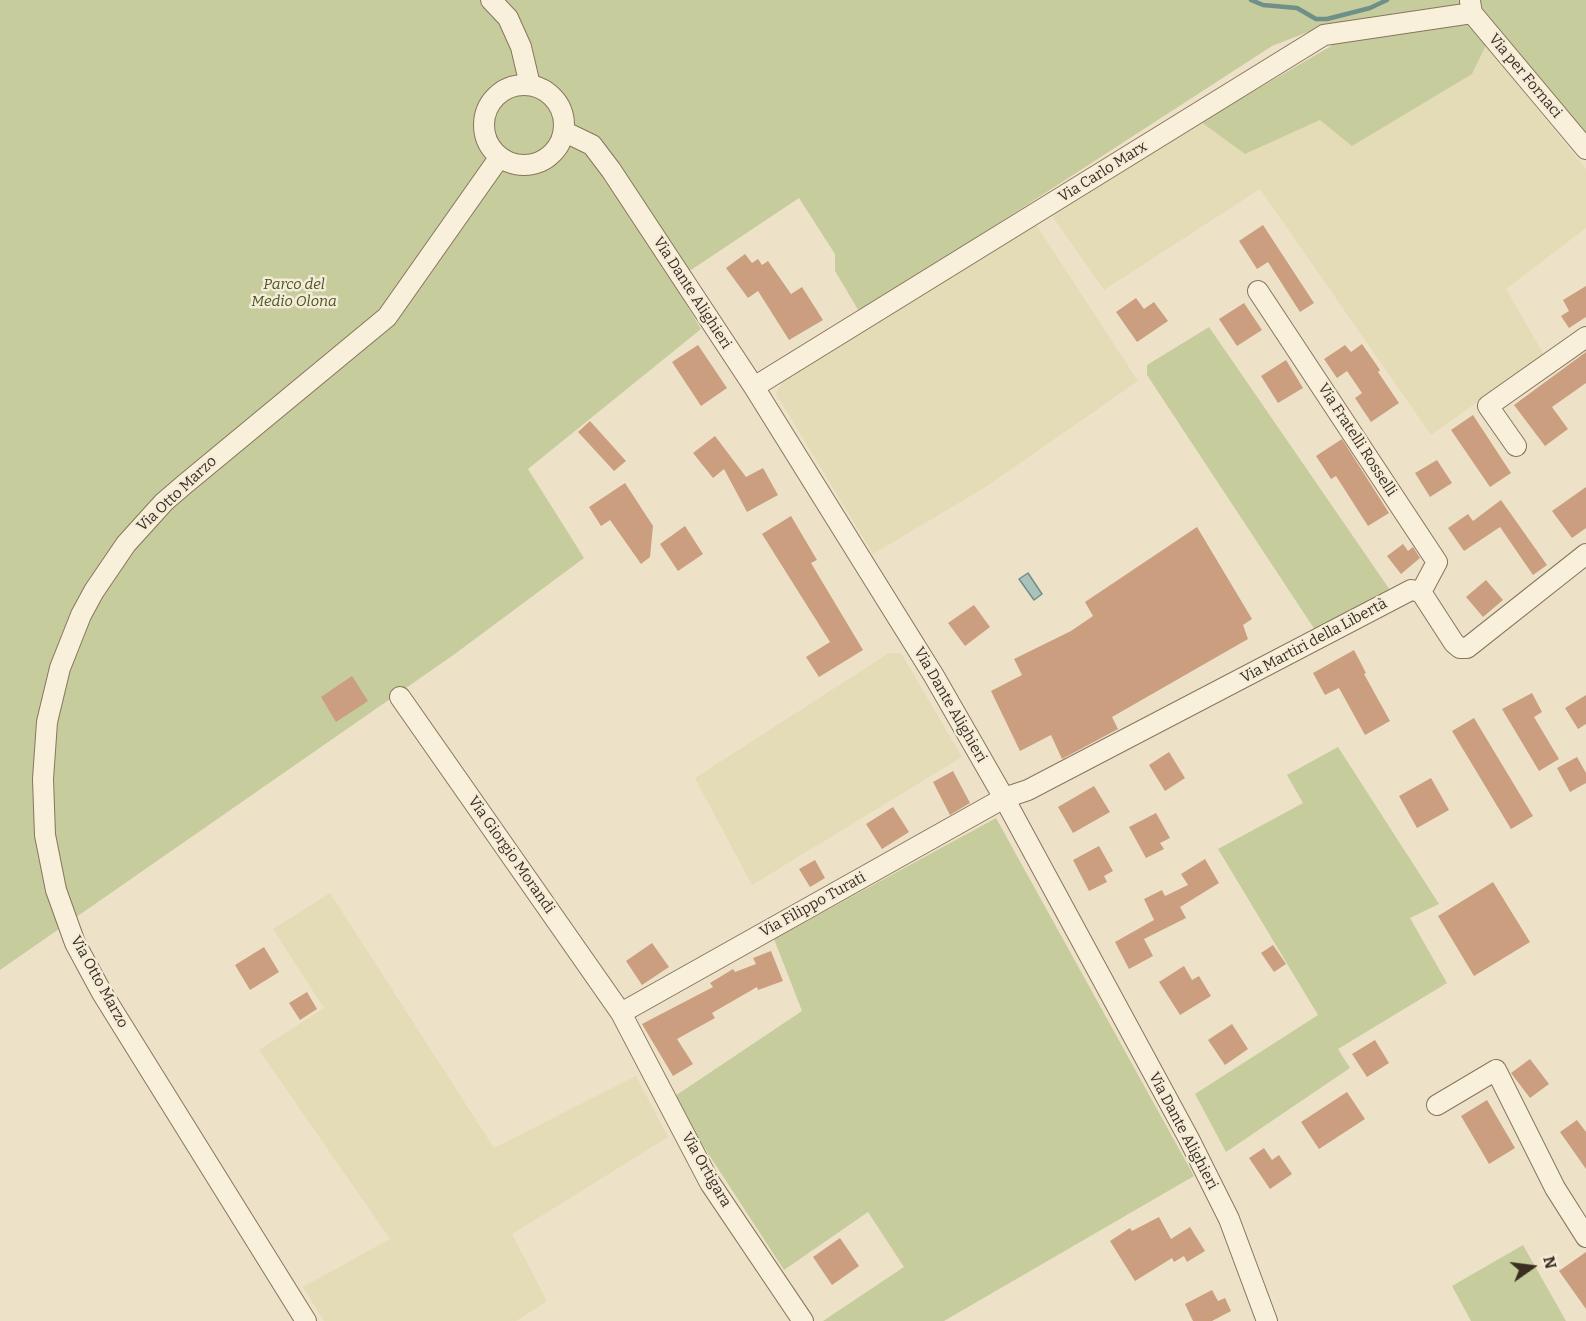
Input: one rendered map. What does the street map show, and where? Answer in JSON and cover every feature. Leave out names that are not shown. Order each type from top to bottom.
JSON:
[{"type":"street","points":[[491,0],[508,18],[513,28],[521,47],[530,85]]},
{"type":"street","name":"Via per Fornaci","points":[[1471,7],[1586,149]]},
{"type":"street","name":"Via Carlo Marx","points":[[754,387],[1324,35],[1471,7]]},
{"type":"street","points":[[530,85],[550,93],[563,111],[565,132],[556,152],[540,164],[518,166],[499,158],[487,143],[483,124],[488,106],[499,93],[514,86],[530,85]]},
{"type":"street","name":"Via Dante Alighieri","points":[[565,132],[592,145],[754,387],[934,675],[1004,798],[1210,1179],[1229,1219],[1267,1321]]},
{"type":"street","name":"Via Otto Marzo","points":[[306,1321],[102,993],[75,943],[56,890],[45,835],[42,779],[47,722],[60,668],[81,615],[99,583],[126,544],[164,502],[387,317],[499,158]]},
{"type":"street","name":"Via Fratelli Rosselli","points":[[1258,291],[1437,562],[1421,592]]},
{"type":"street","points":[[1516,446],[1488,406],[1586,337]]},
{"type":"street","points":[[1421,592],[1454,643],[1460,648],[1467,648],[1586,554]]},
{"type":"street","name":"Via Martiri della Libertà","points":[[1004,798],[1028,790],[1411,590],[1421,592]]},
{"type":"street","name":"Via Giorgio Morandi","points":[[400,697],[621,1012]]},
{"type":"street","name":"Via Filippo Turati","points":[[621,1012],[1004,798]]},
{"type":"street","name":"Via Ortigara","points":[[621,1012],[710,1183],[803,1321]]},
{"type":"street","points":[[1437,1105],[1496,1070],[1555,1188],[1586,1237]]},
{"type":"shaded area","points":[[1486,46],[1586,169],[1586,228],[1506,289],[1544,355],[1431,435],[1260,189],[1104,290],[1050,213],[1201,122],[1245,154],[1320,120],[1472,74]]},
{"type":"shaded area","points":[[1033,220],[1138,381],[984,488],[873,554],[776,394],[784,379]]},
{"type":"shaded area","points":[[889,653],[901,653],[962,757],[752,885],[695,778]]},
{"type":"shaded area","points":[[330,893],[494,1148],[636,1076],[668,1137],[512,1234],[547,1301],[516,1321],[324,1321],[303,1287],[390,1239],[259,1050],[324,1008],[273,929]]},
{"type":"green space","name":"Parco del Medio Olona","points":[[0,0],[1586,0],[1586,137],[1492,33],[1472,74],[1352,146],[1320,120],[1245,154],[1201,122],[1331,46],[1331,33],[1308,32],[1272,46],[860,313],[835,271],[835,254],[799,198],[673,282],[701,329],[528,469],[584,558],[452,656],[0,970]]},
{"type":"green space","points":[[1209,327],[1390,590],[1317,633],[1147,375],[1147,365]]},
{"type":"green space","points":[[1338,747],[1439,904],[1410,918],[1447,983],[1338,1049],[1350,1068],[1226,1152],[1195,1094],[1318,1015],[1218,849],[1303,803],[1287,775]]},
{"type":"green space","points":[[996,818],[1194,1176],[944,1321],[823,1321],[904,1267],[868,1212],[784,1270],[672,1098],[802,1011],[774,939]]},
{"type":"green space","points":[[1523,1245],[1566,1321],[1471,1321],[1452,1286]]},
{"type":"water","points":[[1028,573],[1042,594],[1034,600],[1019,579]]},
{"type":"building","points":[[1263,225],[1314,303],[1300,312],[1268,262],[1257,269],[1239,241]]},
{"type":"building","points":[[745,254],[752,263],[758,259],[762,265],[768,261],[791,294],[802,287],[823,320],[789,340],[758,291],[748,298],[726,268]]},
{"type":"building","points":[[1586,286],[1586,317],[1569,328],[1561,316],[1569,311],[1563,300]]},
{"type":"building","points":[[1136,298],[1144,309],[1154,302],[1168,321],[1137,342],[1116,312]]},
{"type":"building","points":[[1244,303],[1262,330],[1237,346],[1219,319]]},
{"type":"building","points":[[1362,344],[1399,403],[1371,422],[1355,398],[1362,393],[1347,371],[1337,378],[1324,359],[1345,345],[1351,352]]},
{"type":"building","points":[[698,345],[727,388],[701,406],[672,362]]},
{"type":"building","points":[[1586,352],[1586,383],[1552,407],[1568,429],[1545,446],[1514,405]]},
{"type":"building","points":[[1286,360],[1303,388],[1278,403],[1261,376]]},
{"type":"building","points":[[1473,415],[1511,473],[1490,487],[1451,430]]},
{"type":"building","points":[[590,421],[626,461],[614,471],[578,432]]},
{"type":"building","points":[[715,436],[746,477],[763,468],[778,495],[747,512],[724,469],[713,478],[693,453]]},
{"type":"building","points":[[1342,439],[1389,513],[1368,526],[1336,476],[1331,479],[1316,456]]},
{"type":"building","points":[[1437,460],[1452,483],[1430,497],[1415,473]]},
{"type":"building","points":[[625,483],[653,526],[650,557],[641,564],[610,520],[601,526],[589,507]]},
{"type":"building","points":[[1586,487],[1586,528],[1572,538],[1552,511]]},
{"type":"building","points":[[1501,500],[1547,565],[1533,575],[1500,527],[1464,551],[1448,528],[1468,514],[1473,521]]},
{"type":"building","points":[[791,516],[817,560],[811,563],[863,650],[819,677],[806,657],[830,642],[762,534]]},
{"type":"building","points":[[685,526],[703,554],[678,571],[660,544]]},
{"type":"building","points":[[1197,527],[1252,619],[1243,625],[1248,639],[1112,717],[1118,729],[1062,759],[1051,735],[1020,751],[991,691],[1022,675],[1014,659],[1071,631],[1093,616],[1085,602]]},
{"type":"building","points":[[1403,544],[1408,551],[1413,547],[1420,558],[1401,574],[1387,556]]},
{"type":"building","points":[[1486,580],[1503,600],[1483,617],[1466,597]]},
{"type":"building","points":[[974,605],[990,627],[965,646],[948,623]]},
{"type":"building","points":[[1354,650],[1366,673],[1364,674],[1390,721],[1365,735],[1339,688],[1325,695],[1313,673]]},
{"type":"building","points":[[352,676],[368,701],[336,722],[321,697]]},
{"type":"building","points":[[1532,693],[1542,712],[1534,717],[1559,759],[1539,771],[1502,709]]},
{"type":"building","points":[[1586,695],[1586,724],[1578,729],[1565,708]]},
{"type":"building","points":[[1474,718],[1533,816],[1511,829],[1452,731]]},
{"type":"building","points":[[1169,752],[1185,778],[1165,791],[1149,765]]},
{"type":"building","points":[[1577,757],[1586,773],[1586,783],[1570,792],[1557,768]]},
{"type":"building","points":[[953,771],[970,803],[950,815],[933,782]]},
{"type":"building","points":[[1431,778],[1449,810],[1417,828],[1399,796]]},
{"type":"building","points":[[1094,786],[1110,812],[1073,833],[1058,807]]},
{"type":"building","points":[[893,807],[909,832],[882,849],[866,824]]},
{"type":"building","points":[[1156,813],[1170,838],[1160,843],[1164,849],[1146,858],[1129,827]]},
{"type":"building","points":[[1099,846],[1113,871],[1104,876],[1107,882],[1089,891],[1073,860]]},
{"type":"building","points":[[1205,859],[1219,883],[1180,907],[1186,918],[1144,939],[1153,956],[1129,969],[1115,942],[1154,920],[1144,899],[1162,890],[1165,896],[1188,885],[1181,874]]},
{"type":"building","points":[[815,860],[825,878],[810,887],[799,869]]},
{"type":"building","points":[[1493,882],[1530,942],[1474,976],[1438,916]]},
{"type":"building","points":[[652,943],[669,967],[642,985],[626,961]]},
{"type":"building","points":[[1273,945],[1286,964],[1274,972],[1261,953]]},
{"type":"building","points":[[264,947],[279,972],[250,990],[235,965]]},
{"type":"building","points":[[771,951],[783,981],[758,990],[757,987],[712,1013],[715,1018],[677,1039],[693,1064],[673,1076],[642,1024],[713,987],[710,983],[733,969],[735,972],[756,964],[753,958]]},
{"type":"building","points":[[1184,966],[1192,980],[1199,976],[1211,996],[1180,1015],[1159,982]]},
{"type":"building","points":[[307,992],[317,1009],[300,1020],[289,1003]]},
{"type":"building","points":[[1232,1024],[1248,1049],[1225,1065],[1208,1040]]},
{"type":"building","points":[[1375,1040],[1389,1063],[1367,1077],[1352,1054]]},
{"type":"building","points":[[1530,1059],[1549,1084],[1530,1098],[1511,1073]]},
{"type":"building","points":[[1347,1092],[1365,1119],[1319,1149],[1301,1122]]},
{"type":"building","points":[[1487,1100],[1515,1148],[1489,1164],[1461,1116]]},
{"type":"building","points":[[1577,1120],[1586,1132],[1586,1169],[1560,1132]]},
{"type":"building","points":[[1264,1148],[1272,1160],[1279,1155],[1292,1174],[1270,1189],[1249,1158]]},
{"type":"building","points":[[1159,1217],[1171,1239],[1190,1227],[1205,1251],[1187,1262],[1184,1256],[1174,1262],[1172,1258],[1135,1281],[1110,1241],[1130,1228],[1132,1231]]},
{"type":"building","points":[[840,1238],[859,1266],[832,1285],[813,1257]]},
{"type":"building","points":[[1586,1252],[1586,1309],[1559,1271]]},
{"type":"building","points":[[1212,1290],[1218,1301],[1225,1298],[1231,1311],[1212,1321],[1193,1321],[1185,1304]]},
{"type":"waterway","points":[[1251,0],[1263,5],[1297,8],[1316,19],[1327,19],[1370,8],[1387,0]]}]
